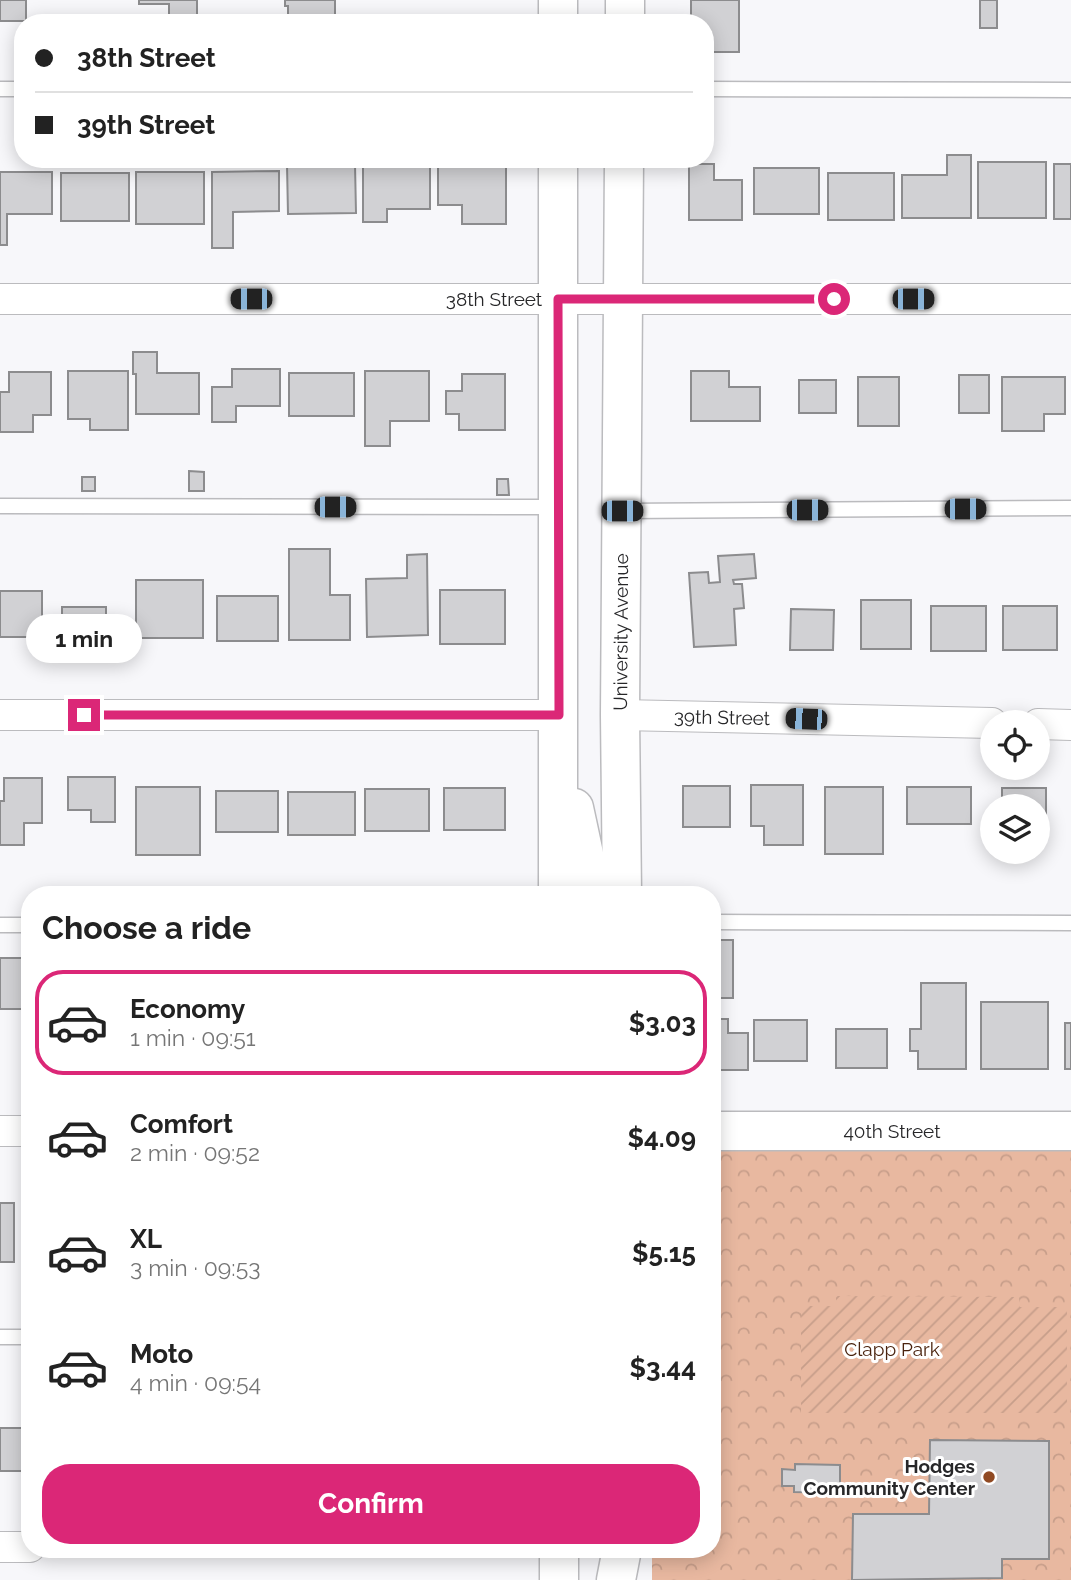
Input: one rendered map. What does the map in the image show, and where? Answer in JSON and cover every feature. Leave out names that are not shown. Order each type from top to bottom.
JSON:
[{"type":"main road","points":[[558,168],[558,886]]},
{"type":"main road","name":"University Avenue","points":[[622,886],[620,715],[624,168]]},
{"type":"main road","points":[[559,728],[590,886]]},
{"type":"main road","name":"40th Street","points":[[721,1131],[1071,1131]]},
{"type":"main road","points":[[559,1558],[559,1580]]},
{"type":"main road","points":[[616,1580],[621,1558]]},
{"type":"main road","points":[[623,1558],[623,1580]]},
{"type":"street","name":"38th Street","points":[[0,299],[1071,299]]},
{"type":"street","points":[[0,715],[559,728]]},
{"type":"street","name":"39th Street","points":[[620,715],[980,723]]},
{"type":"street","points":[[1050,724],[1071,725]]},
{"type":"street","points":[[0,1131],[21,1131]]},
{"type":"street","points":[[0,1548],[21,1548]]},
{"type":"lane","points":[[714,89],[1071,90]]},
{"type":"lane","points":[[0,506],[559,507]]},
{"type":"lane","points":[[622,511],[1071,508]]},
{"type":"lane","points":[[721,922],[1071,922]]},
{"type":"lane","points":[[0,925],[21,925]]},
{"type":"lane","points":[[0,1337],[21,1337]]},
{"type":"green space","name":"Clapp Park","points":[[721,1149],[1071,1149],[1071,1580],[652,1580],[652,1558],[721,1558]]},
{"type":"green space","points":[[836,1296],[1019,1297],[1020,1307],[1067,1307],[1067,1413],[801,1413],[801,1306],[836,1306]]},
{"type":"building","points":[[0,0],[26,0],[26,14],[14,14],[14,21],[0,21]]},
{"type":"building","points":[[139,0],[197,0],[197,14],[169,14],[169,4],[139,4]]},
{"type":"building","points":[[285,0],[335,0],[335,14],[288,14],[288,6],[285,6]]},
{"type":"building","points":[[691,0],[739,0],[739,52],[714,52],[714,14],[691,14]]},
{"type":"building","points":[[980,0],[997,0],[997,28],[980,28]]},
{"type":"building","points":[[947,155],[971,155],[971,218],[902,218],[902,175],[947,175]]},
{"type":"building","points":[[978,162],[1046,162],[1046,218],[978,218]]},
{"type":"building","points":[[1054,164],[1071,164],[1071,219],[1054,219]]},
{"type":"building","points":[[287,168],[355,168],[356,213],[288,214]]},
{"type":"building","points":[[363,168],[430,168],[430,209],[387,209],[387,222],[363,222]]},
{"type":"building","points":[[438,168],[506,168],[506,224],[462,224],[462,205],[438,205]]},
{"type":"building","points":[[689,168],[714,168],[714,180],[742,180],[742,220],[689,220]]},
{"type":"building","points":[[754,168],[819,168],[819,214],[754,214]]},
{"type":"building","points":[[279,171],[279,211],[233,212],[233,248],[212,248],[212,172]]},
{"type":"building","points":[[0,172],[52,172],[52,214],[7,214],[7,245],[0,245]]},
{"type":"building","points":[[136,172],[204,172],[204,224],[136,224]]},
{"type":"building","points":[[61,173],[129,173],[129,221],[61,221]]},
{"type":"building","points":[[828,173],[894,173],[894,220],[828,220]]},
{"type":"building","points":[[133,352],[157,352],[157,373],[199,373],[199,414],[136,414]]},
{"type":"building","points":[[232,369],[280,369],[280,406],[236,406],[236,422],[212,422],[212,387],[232,387]]},
{"type":"building","points":[[68,371],[128,371],[128,430],[90,430],[90,419],[68,419]]},
{"type":"building","points":[[365,371],[429,371],[429,421],[390,421],[390,446],[365,446]]},
{"type":"building","points":[[691,371],[729,371],[729,387],[760,387],[760,421],[691,421]]},
{"type":"building","points":[[9,372],[51,372],[51,415],[33,415],[33,432],[0,432],[0,392],[9,392]]},
{"type":"building","points":[[289,373],[354,373],[354,416],[289,416]]},
{"type":"building","points":[[462,374],[505,374],[505,430],[459,430],[459,414],[446,414],[446,391],[462,391]]},
{"type":"building","points":[[959,375],[989,375],[989,413],[959,413]]},
{"type":"building","points":[[858,377],[899,377],[899,426],[858,426]]},
{"type":"building","points":[[1002,377],[1065,377],[1065,414],[1044,414],[1044,431],[1002,431]]},
{"type":"building","points":[[799,380],[836,380],[836,413],[799,413]]},
{"type":"building","points":[[189,471],[204,472],[204,491],[189,491]]},
{"type":"building","points":[[82,477],[95,477],[95,491],[82,491]]},
{"type":"building","points":[[497,479],[508,479],[509,495],[497,495]]},
{"type":"building","points":[[289,549],[330,549],[330,595],[350,595],[350,640],[289,640]]},
{"type":"building","points":[[427,554],[428,635],[367,637],[366,579],[407,578],[407,555]]},
{"type":"building","points":[[754,554],[756,578],[733,580],[734,584],[742,584],[744,608],[734,609],[736,645],[694,647],[689,573],[708,572],[709,583],[720,582],[718,556]]},
{"type":"building","points":[[136,580],[203,580],[203,638],[136,638]]},
{"type":"building","points":[[440,590],[505,590],[505,644],[440,644]]},
{"type":"building","points":[[0,591],[42,591],[42,637],[0,637]]},
{"type":"building","points":[[217,596],[278,596],[278,641],[217,641]]},
{"type":"building","points":[[861,600],[911,600],[911,649],[861,649]]},
{"type":"building","points":[[931,606],[986,606],[986,651],[931,651]]},
{"type":"building","points":[[1003,606],[1057,606],[1057,650],[1003,650]]},
{"type":"building","points":[[62,607],[106,607],[106,640],[62,640]]},
{"type":"building","points":[[791,609],[834,610],[833,650],[790,650]]},
{"type":"building","points":[[68,777],[115,777],[115,822],[91,822],[91,810],[68,810]]},
{"type":"building","points":[[4,778],[42,778],[42,823],[24,823],[24,845],[0,845],[0,801],[4,801]]},
{"type":"building","points":[[751,785],[803,785],[803,845],[764,845],[764,826],[751,826]]},
{"type":"building","points":[[683,786],[730,786],[730,827],[683,827]]},
{"type":"building","points":[[136,787],[200,787],[200,855],[136,855]]},
{"type":"building","points":[[825,787],[883,787],[883,854],[825,854]]},
{"type":"building","points":[[907,787],[971,787],[971,824],[907,824]]},
{"type":"building","points":[[444,788],[505,788],[505,830],[444,830]]},
{"type":"building","points":[[1002,788],[1046,788],[1046,794],[1002,794]]},
{"type":"building","points":[[365,789],[429,789],[429,831],[365,831]]},
{"type":"building","points":[[216,791],[278,791],[278,832],[216,832]]},
{"type":"building","points":[[288,792],[355,792],[355,835],[288,835]]},
{"type":"building","points":[[721,940],[733,940],[733,998],[721,998]]},
{"type":"building","points":[[0,958],[21,958],[21,1009],[0,1009]]},
{"type":"building","points":[[921,983],[966,983],[966,1069],[918,1069],[918,1051],[910,1051],[910,1029],[921,1029]]},
{"type":"building","points":[[981,1002],[1048,1002],[1048,1069],[981,1069]]},
{"type":"building","points":[[721,1019],[728,1019],[728,1033],[748,1033],[748,1070],[721,1070]]},
{"type":"building","points":[[754,1020],[807,1020],[807,1061],[754,1061]]},
{"type":"building","points":[[1065,1023],[1071,1023],[1071,1069],[1065,1069]]},
{"type":"building","points":[[836,1029],[887,1029],[887,1068],[836,1068]]},
{"type":"building","points":[[0,1203],[14,1203],[14,1262],[0,1262]]},
{"type":"building","points":[[0,1428],[21,1428],[21,1471],[0,1471]]},
{"type":"building","name":"Hodges Community Center","points":[[930,1440],[1049,1441],[1049,1559],[1002,1559],[1002,1578],[852,1580],[853,1514],[929,1514]]},
{"type":"building","points":[[795,1464],[840,1465],[840,1493],[794,1492],[794,1486],[782,1486],[782,1469],[795,1470]]},
{"type":"place","name":"Hodges Community Center","points":[[989,1477]]},
{"type":"route","points":[[84,715],[559,715],[558,299],[834,299]]}]
